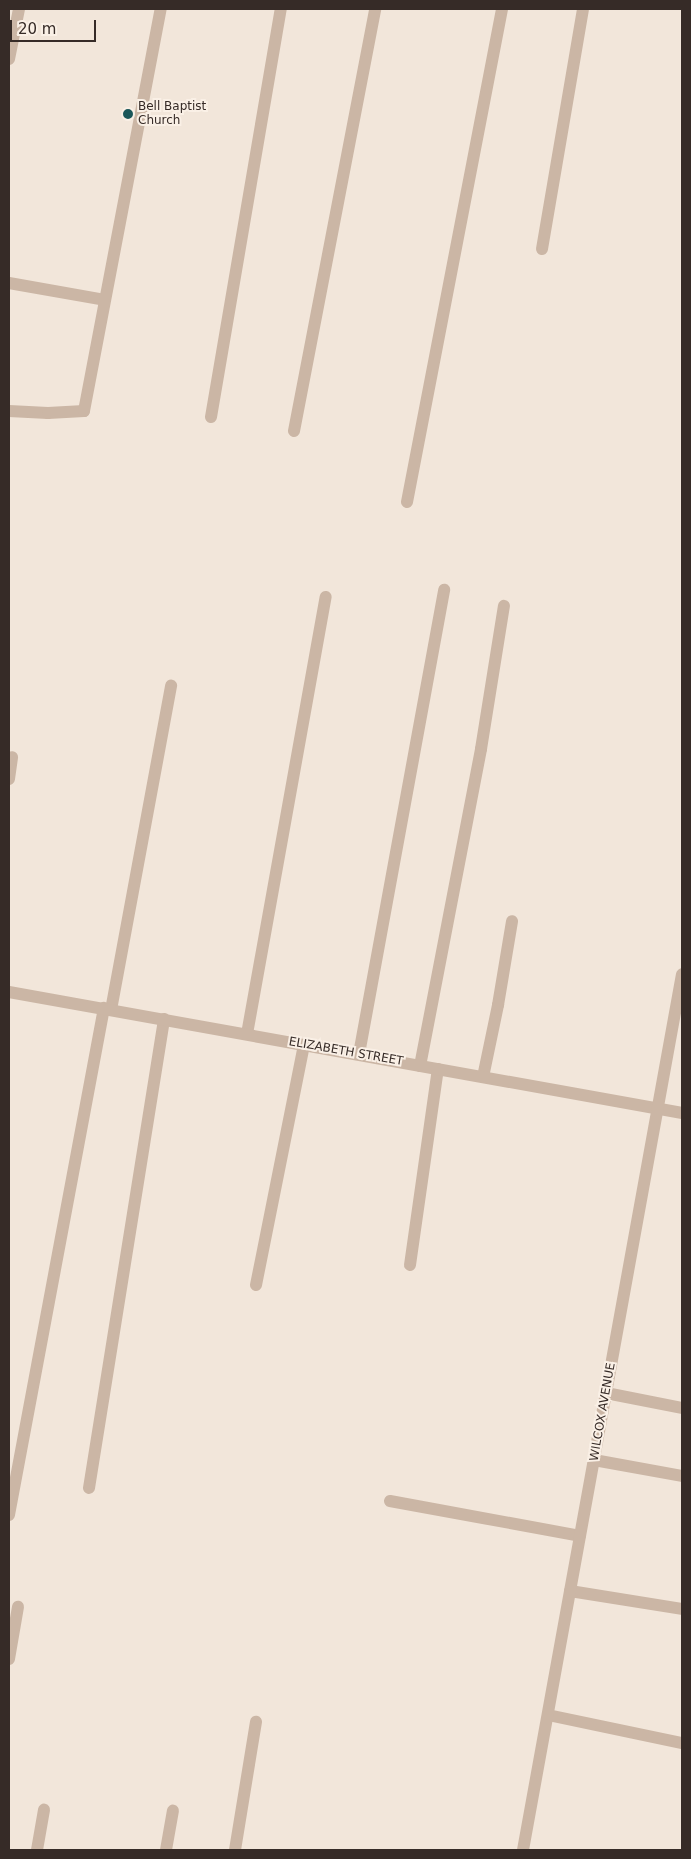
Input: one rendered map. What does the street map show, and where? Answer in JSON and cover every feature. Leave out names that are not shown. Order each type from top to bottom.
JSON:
[{"type":"street","points":[[9,60],[19,9]]},
{"type":"street","points":[[9,411],[48,413],[84,411],[161,9]]},
{"type":"street","points":[[211,417],[281,9]]},
{"type":"street","points":[[294,431],[374,9]]},
{"type":"street","points":[[407,502],[502,9]]},
{"type":"street","points":[[542,249],[583,9]]},
{"type":"street","points":[[9,283],[106,300]]},
{"type":"street","points":[[359,1054],[444,590]]},
{"type":"street","points":[[247,1034],[326,597]]},
{"type":"street","points":[[420,1066],[481,749],[504,606]]},
{"type":"street","points":[[9,1515],[171,686]]},
{"type":"street","points":[[9,779],[12,757]]},
{"type":"street","points":[[483,1077],[498,1005],[512,920]]},
{"type":"street","name":"WILCOX AVENUE","points":[[523,1850],[682,974]]},
{"type":"street","name":"ELIZABETH STREET","points":[[9,992],[682,1113]]},
{"type":"street","points":[[89,1488],[164,1019]]},
{"type":"street","points":[[256,1285],[304,1045]]},
{"type":"street","points":[[410,1265],[438,1069]]},
{"type":"street","points":[[606,1393],[682,1408]]},
{"type":"street","points":[[594,1460],[682,1476]]},
{"type":"street","points":[[390,1501],[580,1536]]},
{"type":"street","points":[[570,1591],[682,1609]]},
{"type":"street","points":[[9,1659],[18,1606]]},
{"type":"street","points":[[548,1715],[682,1743]]},
{"type":"street","points":[[235,1850],[256,1722]]},
{"type":"street","points":[[37,1850],[44,1810]]},
{"type":"street","points":[[166,1850],[173,1811]]},
{"type":"place","name":"Bell Baptist Church","points":[[128,114]]}]
